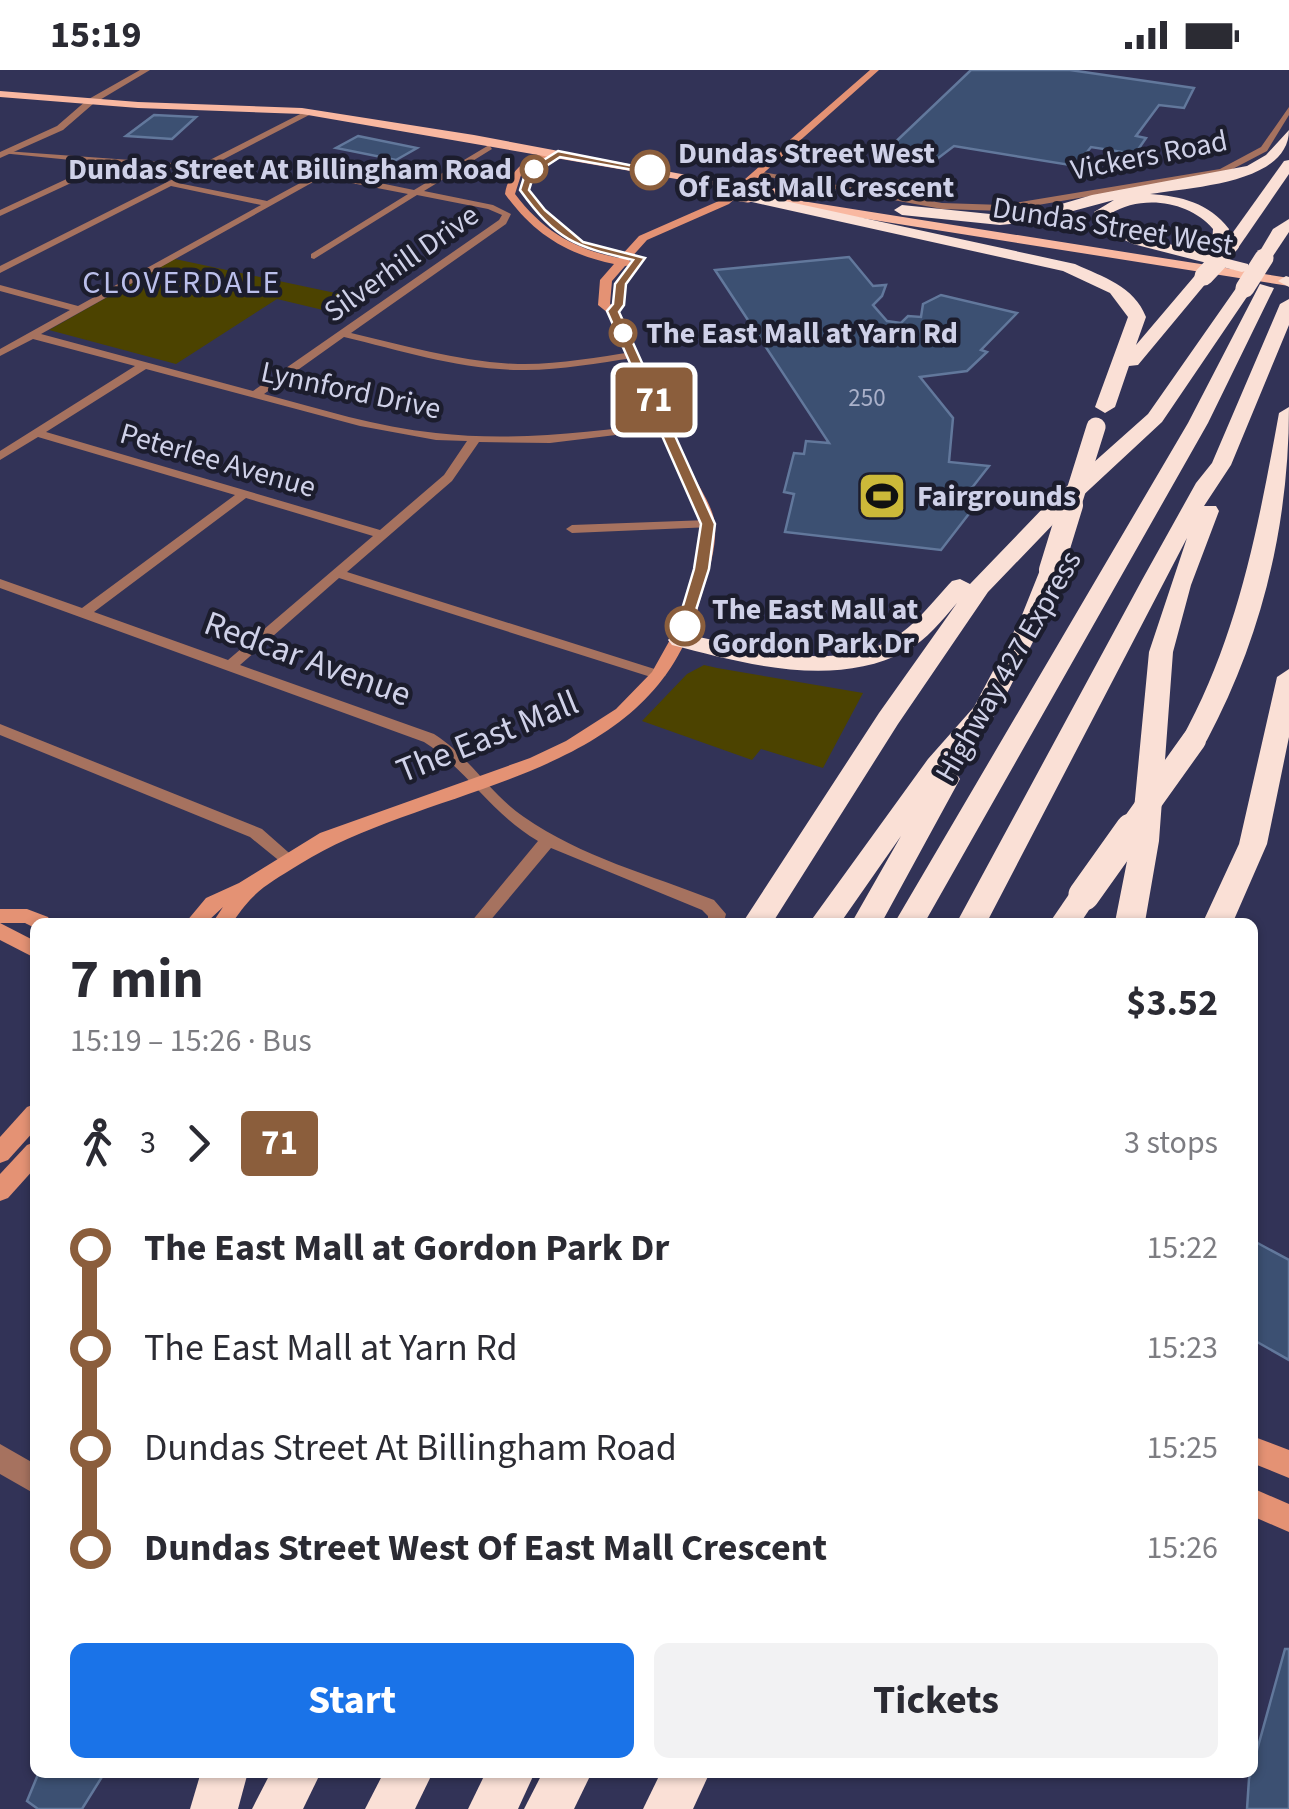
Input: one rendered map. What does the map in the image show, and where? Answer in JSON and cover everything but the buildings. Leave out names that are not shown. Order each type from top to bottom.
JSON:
[{"type":"highway","points":[[902,210],[1011,220],[1252,169],[1271,158],[1289,134]]},
{"type":"highway","points":[[1100,417],[1125,369],[1289,164]]},
{"type":"highway","points":[[754,187],[1091,275],[1121,292],[1137,317],[1032,620],[869,918]]},
{"type":"highway","points":[[1060,241],[1063,222],[1077,210],[1122,194]]},
{"type":"highway","points":[[1224,244],[1217,222],[1182,204],[1134,200],[1102,212],[1106,226],[1128,237],[1242,266]]},
{"type":"highway","points":[[761,918],[947,631],[980,587],[1054,509],[1156,418],[1276,276],[1278,232],[1289,224]]},
{"type":"highway","name":"Highway 427 Express","points":[[912,918],[1198,423],[1276,276],[1289,239]]},
{"type":"highway","points":[[1131,918],[1145,841],[1161,652],[1180,586],[1218,487],[1221,465],[1289,304]]},
{"type":"highway","points":[[1068,918],[1194,740],[1228,677],[1249,618],[1289,413]]},
{"type":"highway","points":[[974,918],[1206,482],[1221,465]]},
{"type":"highway","points":[[680,640],[814,664],[869,658],[910,638],[1025,524],[1054,509]]},
{"type":"highway","points":[[1220,918],[1253,844],[1284,726],[1289,677]]},
{"type":"highway","points":[[829,918],[937,765],[985,711]]},
{"type":"highway","points":[[214,1809],[223,1778]]},
{"type":"highway","points":[[276,1809],[294,1778]]},
{"type":"highway","points":[[390,1809],[407,1778]]},
{"type":"highway","points":[[492,1809],[509,1778]]},
{"type":"highway","points":[[548,1809],[566,1778]]},
{"type":"highway","points":[[666,1809],[684,1778]]},
{"type":"main road","points":[[584,251],[620,246],[678,225],[754,187],[875,70]]},
{"type":"main road","name":"Dundas Street West","points":[[0,94],[311,112],[728,189],[754,187],[902,210],[1060,241],[1242,266],[1276,276]]},
{"type":"main road","name":"Dundas Street West","points":[[456,138],[550,155]]},
{"type":"main road","points":[[550,155],[530,173],[527,198],[599,267],[606,280],[604,306],[613,311],[634,355],[708,524]]},
{"type":"main road","points":[[550,155],[517,174],[511,181],[510,194],[547,236],[584,251],[629,260]]},
{"type":"main road","name":"Dundas Street West","points":[[754,187],[1276,276]]},
{"type":"main road","points":[[606,280],[629,260],[676,231],[678,225]]},
{"type":"main road","points":[[613,311],[619,305],[620,284],[629,260],[642,238]]},
{"type":"main road","name":"The East Mall","points":[[200,918],[213,903],[246,888],[288,859],[357,826],[546,758],[600,729],[660,676],[680,640],[701,569],[708,524]]},
{"type":"main road","name":"The East Mall","points":[[226,918],[246,888]]},
{"type":"main road","points":[[0,916],[32,918]]},
{"type":"main road","points":[[0,931],[30,947]]},
{"type":"main road","points":[[0,1153],[30,1120]]},
{"type":"main road","points":[[0,1191],[30,1158]]},
{"type":"main road","points":[[1258,1451],[1289,1464]]},
{"type":"main road","points":[[1258,1505],[1289,1518]]},
{"type":"street","points":[[2,154],[60,128],[94,99],[146,70]]},
{"type":"street","name":"Vickers Road","points":[[754,187],[942,206],[1003,208],[1222,170],[1264,149],[1289,109]]},
{"type":"street","points":[[0,270],[311,112]]},
{"type":"street","points":[[314,256],[489,147]]},
{"type":"street","points":[[2,154],[203,168]]},
{"type":"street","points":[[0,213],[112,160]]},
{"type":"street","name":"Silverhill Drive","points":[[0,353],[309,180],[327,177],[414,192],[500,210],[508,217],[255,396]]},
{"type":"street","points":[[172,184],[266,204]]},
{"type":"street","points":[[0,288],[79,308]]},
{"type":"street","points":[[344,334],[450,360],[495,366],[556,366],[634,355]]},
{"type":"street","name":"Lynnford Drive","points":[[32,336],[403,432],[474,440],[550,440],[666,426]]},
{"type":"street","points":[[0,456],[143,366]]},
{"type":"street","name":"Peterlee Avenue","points":[[38,432],[384,534]]},
{"type":"street","points":[[231,665],[453,474],[474,440]]},
{"type":"street","points":[[85,612],[244,494]]},
{"type":"street","points":[[572,529],[708,524]]},
{"type":"street","points":[[339,574],[660,676]]},
{"type":"street","name":"Redcar Avenue","points":[[0,583],[429,738],[454,754],[482,782],[493,800],[548,840],[708,905],[716,918]]},
{"type":"street","points":[[0,729],[256,833],[288,859]]},
{"type":"street","points":[[482,918],[548,840]]},
{"type":"street","points":[[0,1458],[30,1477]]},
{"type":"shaded area","points":[[175,259],[345,295],[323,310],[277,299],[176,364],[49,330]]},
{"type":"shaded area","points":[[704,665],[863,693],[823,768],[761,749],[752,760],[642,721],[687,674]]},
{"type":"bus line","name":"71","points":[[650,170],[558,154],[530,173],[524,190],[541,212],[580,244],[640,258],[620,284],[619,305],[613,311],[708,524],[707,544],[685,626]]},
{"type":"place","name":"Dundas Street At Billingham Road","points":[[534,169]]},
{"type":"place","name":"Dundas Street West Of East Mall Crescent","points":[[650,170]]},
{"type":"place","name":"The East Mall at Yarn Rd","points":[[623,333]]},
{"type":"place","name":"Fairgrounds","points":[[882,496]]},
{"type":"place","name":"The East Mall at Gordon Park Dr","points":[[685,626]]},
{"type":"district","name":"CLOVERDALE","points":[[182,282]]}]
